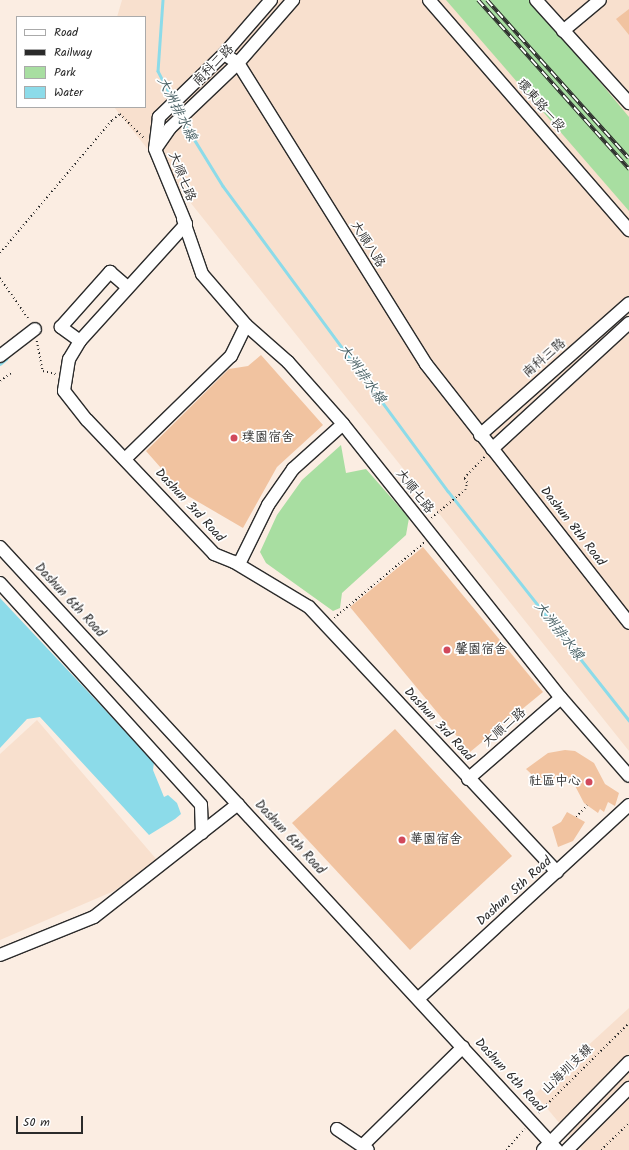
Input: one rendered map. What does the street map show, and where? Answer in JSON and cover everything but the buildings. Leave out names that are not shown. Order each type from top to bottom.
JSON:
[{"type":"street","name":"南科二路","points":[[155,149],[159,117],[224,54],[271,0]]},
{"type":"street","name":"南科二路","points":[[155,149],[170,128],[238,63],[293,0]]},
{"type":"street","name":"環東路一段","points":[[429,0],[629,230]]},
{"type":"street","points":[[536,0],[629,102]]},
{"type":"street","points":[[563,31],[600,0]]},
{"type":"street","name":"大順八路","points":[[224,54],[238,63],[426,364],[492,449]]},
{"type":"street","name":"大順七路","points":[[155,149],[186,224],[202,274],[246,325],[288,362],[343,424],[431,537],[561,698],[629,776]]},
{"type":"street","name":"Dashun 3rd Road","points":[[186,224],[126,287],[80,341],[69,359],[64,390],[86,420],[125,459],[214,554],[239,564],[309,607],[468,779],[557,872]]},
{"type":"street","points":[[80,341],[61,327],[110,272],[126,287]]},
{"type":"street","name":"南科三路","points":[[480,435],[629,303]]},
{"type":"street","points":[[492,449],[629,323]]},
{"type":"street","points":[[125,459],[231,356],[246,325]]},
{"type":"street","points":[[0,356],[35,329]]},
{"type":"street","points":[[239,564],[268,505],[293,469],[343,424]]},
{"type":"street","name":"Dashun 8th Road","points":[[492,449],[629,623]]},
{"type":"street","name":"Dashun 6th Road","points":[[0,546],[419,998],[550,1147]]},
{"type":"street","points":[[0,583],[201,805],[202,833]]},
{"type":"street","name":"大順二路","points":[[468,779],[561,698]]},
{"type":"street","points":[[0,955],[94,917],[238,804]]},
{"type":"street","name":"Dashun 5th Road","points":[[419,998],[629,805]]},
{"type":"street","points":[[337,1129],[366,1148],[463,1047]]},
{"type":"street","points":[[550,1147],[629,1062]]},
{"type":"street","points":[[567,1150],[629,1088]]},
{"type":"path","points":[[0,253],[120,114],[155,149]]},
{"type":"path","points":[[0,381],[11,373]]},
{"type":"path","points":[[429,519],[465,490],[467,483],[464,478],[492,449]]},
{"type":"path","points":[[326,625],[431,537]]},
{"type":"path","points":[[576,817],[587,805]]},
{"type":"path","name":"山海圳支線","points":[[537,1114],[629,1023]]},
{"type":"path","points":[[600,1150],[629,1123]]},
{"type":"path","points":[[506,1150],[527,1125]]},
{"type":"shaded area","points":[[122,0],[629,0],[629,751],[115,108],[146,108],[146,16],[117,16]]},
{"type":"shaded area","points":[[37,720],[157,860],[114,891],[0,940],[0,754]]},
{"type":"shaded area","points":[[629,1008],[629,1150],[582,1150],[535,1094]]},
{"type":"green space","points":[[446,0],[532,0],[629,117],[629,211]]},
{"type":"green space","points":[[341,445],[346,473],[366,469],[409,518],[406,535],[342,593],[340,608],[333,611],[266,563],[260,552],[277,515],[302,480]]},
{"type":"water","points":[[0,598],[154,762],[153,770],[164,797],[168,795],[177,803],[181,814],[175,819],[149,835],[40,717],[27,719],[0,748]]},
{"type":"waterway","name":"大洲排水線","points":[[163,0],[158,71],[172,99]]},
{"type":"waterway","name":"大洲排水線","points":[[183,121],[223,186],[448,491],[629,720]]},
{"type":"waterway","points":[[0,364],[6,359]]},
{"type":"railway","points":[[478,0],[629,169]]},
{"type":"railway","points":[[487,0],[629,158]]},
{"type":"place","name":"璞園宿舍","points":[[234,438]]},
{"type":"place","name":"馨園宿舍","points":[[447,650]]},
{"type":"place","name":"社區中心","points":[[589,782]]},
{"type":"place","name":"華園宿舍","points":[[402,840]]}]
